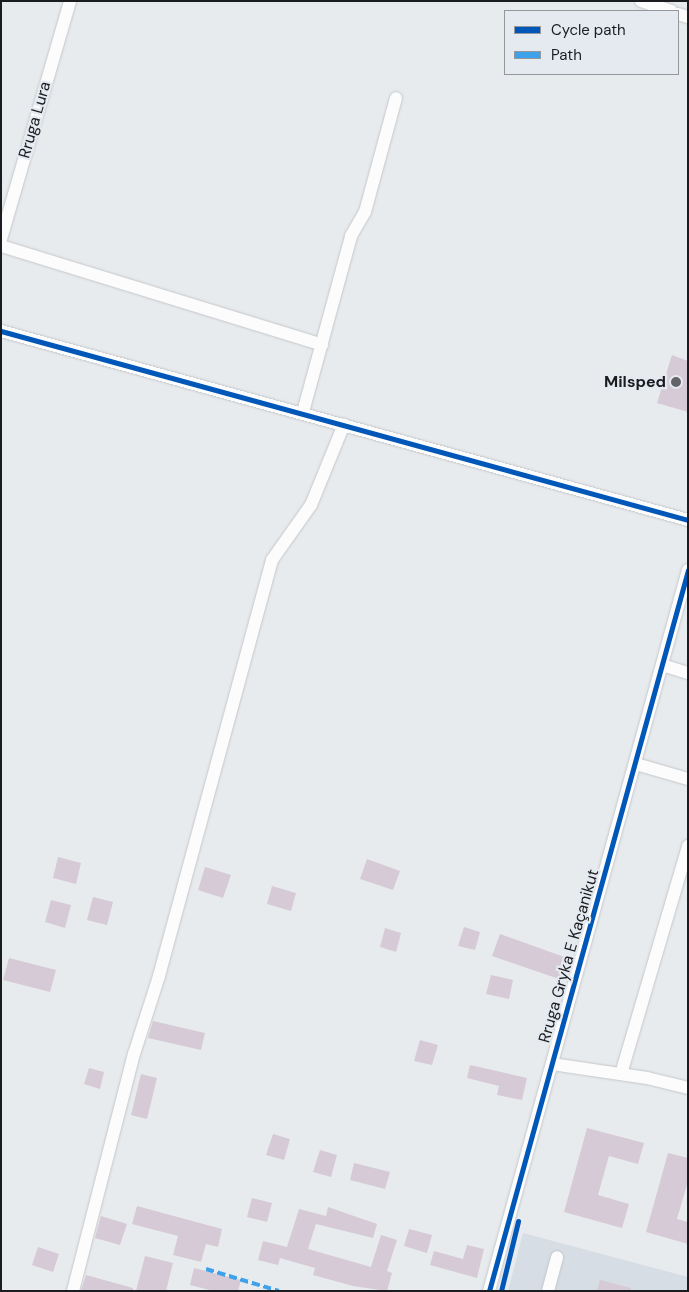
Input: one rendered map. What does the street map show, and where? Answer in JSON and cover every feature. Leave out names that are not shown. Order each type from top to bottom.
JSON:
[{"type":"street","name":"Rruga Lura","points":[[1,238],[70,1]]},
{"type":"street","points":[[641,1],[668,10]]},
{"type":"street","points":[[302,412],[351,236],[365,212],[396,98]]},
{"type":"street","points":[[1,246],[322,345]]},
{"type":"street","points":[[1,331],[302,412],[688,520]]},
{"type":"street","points":[[73,1291],[134,1054],[159,976],[270,567],[278,548],[311,505],[344,424]]},
{"type":"street","name":"Rruga Gryka E Kaçanikut","points":[[489,1291],[688,570]]},
{"type":"street","points":[[662,665],[688,672]]},
{"type":"street","points":[[636,764],[688,779]]},
{"type":"street","points":[[621,1074],[688,846]]},
{"type":"street","points":[[552,1064],[621,1074],[688,1088]]},
{"type":"street","points":[[548,1291],[557,1257]]},
{"type":"shaded area","points":[[523,1233],[688,1277],[688,1291],[508,1291]]},
{"type":"building","name":"Milsped","points":[[672,355],[688,361],[688,412],[657,403]]},
{"type":"building","points":[[58,857],[81,863],[76,884],[53,878]]},
{"type":"building","points":[[367,859],[400,871],[393,890],[360,879]]},
{"type":"building","points":[[205,867],[231,875],[223,898],[198,890]]},
{"type":"building","points":[[272,886],[296,893],[291,911],[267,904]]},
{"type":"building","points":[[93,897],[113,902],[107,925],[87,920]]},
{"type":"building","points":[[51,900],[71,905],[65,928],[45,922]]},
{"type":"building","points":[[464,927],[480,932],[475,950],[458,946]]},
{"type":"building","points":[[385,928],[401,933],[396,952],[380,947]]},
{"type":"building","points":[[500,934],[567,958],[559,979],[492,956]]},
{"type":"building","points":[[9,958],[56,970],[50,992],[3,980]]},
{"type":"building","points":[[491,975],[513,980],[509,999],[486,994]]},
{"type":"building","points":[[153,1021],[205,1033],[201,1050],[148,1038]]},
{"type":"building","points":[[420,1040],[438,1045],[432,1065],[414,1061]]},
{"type":"building","points":[[470,1065],[527,1078],[522,1100],[497,1095],[499,1086],[467,1078]]},
{"type":"building","points":[[89,1068],[104,1072],[100,1089],[84,1084]]},
{"type":"building","points":[[141,1074],[157,1078],[147,1119],[131,1115]]},
{"type":"building","points":[[587,1128],[644,1143],[638,1164],[609,1156],[598,1195],[629,1204],[622,1228],[564,1212]]},
{"type":"building","points":[[273,1134],[290,1139],[284,1160],[266,1155]]},
{"type":"building","points":[[320,1150],[337,1155],[331,1177],[313,1172]]},
{"type":"building","points":[[668,1153],[688,1158],[688,1181],[677,1219],[688,1222],[688,1244],[646,1232]]},
{"type":"building","points":[[354,1163],[390,1172],[385,1189],[350,1180]]},
{"type":"building","points":[[252,1198],[272,1203],[267,1222],[247,1217]]},
{"type":"building","points":[[137,1206],[222,1229],[218,1247],[206,1244],[201,1262],[173,1255],[178,1236],[132,1224]]},
{"type":"building","points":[[328,1207],[377,1224],[373,1238],[316,1224],[308,1249],[371,1267],[381,1235],[397,1240],[387,1271],[392,1273],[387,1291],[353,1286],[313,1275],[315,1268],[280,1258],[278,1265],[258,1260],[263,1241],[287,1247],[299,1209],[326,1216]]},
{"type":"building","points":[[101,1216],[127,1224],[120,1245],[95,1238]]},
{"type":"building","points":[[409,1229],[432,1235],[427,1253],[404,1246]]},
{"type":"building","points":[[467,1245],[484,1249],[477,1278],[430,1265],[434,1251],[463,1259]]},
{"type":"building","points":[[38,1247],[59,1254],[53,1272],[32,1265]]},
{"type":"building","points":[[145,1256],[173,1263],[166,1291],[136,1291]]},
{"type":"building","points":[[194,1268],[241,1280],[238,1291],[214,1291],[190,1285]]},
{"type":"building","points":[[86,1275],[133,1288],[133,1291],[81,1291]]},
{"type":"building","points":[[600,1280],[631,1288],[631,1291],[597,1291]]},
{"type":"marked path","points":[[206,1269],[279,1291]]},
{"type":"cycle path","points":[[1,331],[688,520]]},
{"type":"cycle path","points":[[489,1291],[688,570]]},
{"type":"cycle path","points":[[501,1291],[518,1221]]},
{"type":"place","name":"Milsped","points":[[676,382]]}]
